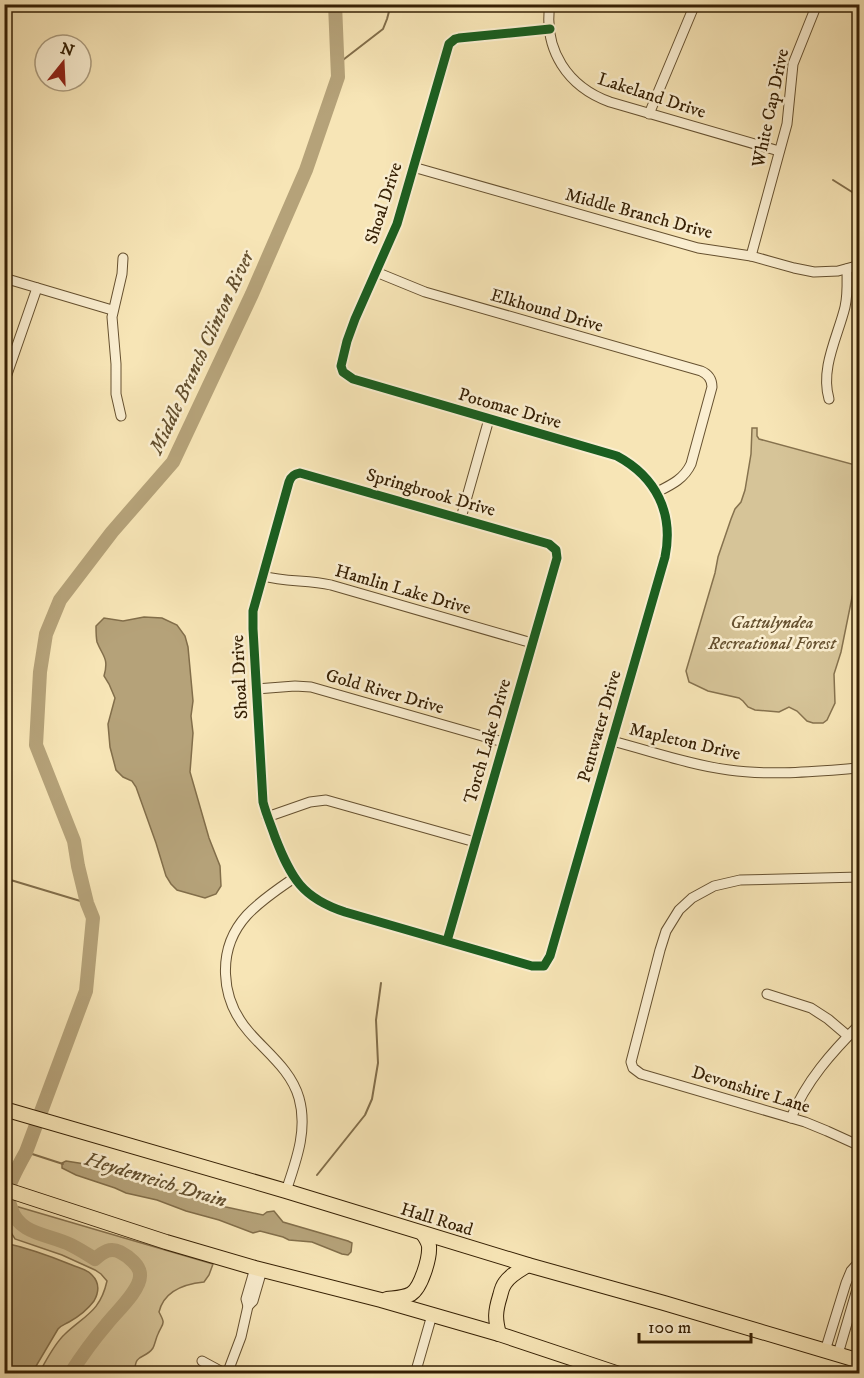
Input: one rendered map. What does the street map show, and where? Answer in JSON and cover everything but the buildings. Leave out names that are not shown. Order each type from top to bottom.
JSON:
[{"type":"highway","name":"Hall Road","points":[[10,1110],[528,1265],[860,1361]]},
{"type":"highway","points":[[4,1189],[166,1242],[499,1334],[619,1374]]},
{"type":"highway","points":[[381,1300],[404,1297],[416,1289],[429,1253],[428,1240],[423,1233]]},
{"type":"highway","points":[[499,1334],[495,1318],[502,1288],[511,1276],[528,1265]]},
{"type":"street","name":"Lakeland Drive","points":[[550,4],[551,38],[556,55],[565,70],[586,91],[602,99],[649,114],[779,151]]},
{"type":"street","points":[[649,114],[695,4]]},
{"type":"street","name":"White Cap Drive","points":[[751,256],[788,114],[793,64],[817,4]]},
{"type":"street","name":"Shoal Drive","points":[[343,372],[341,366],[350,330],[397,224],[451,41],[459,38],[550,29]]},
{"type":"street","name":"Middle Branch Drive","points":[[413,167],[688,245],[751,256],[814,272],[847,269],[860,265]]},
{"type":"street","points":[[121,416],[116,394],[112,310],[122,274],[123,258]]},
{"type":"street","points":[[829,399],[826,390],[826,374],[846,304],[847,269]]},
{"type":"street","name":"Elkhound Drive","points":[[376,272],[425,292],[701,371],[710,377],[712,387],[689,469],[681,479],[657,492]]},
{"type":"street","points":[[4,278],[112,310]]},
{"type":"street","points":[[4,383],[37,288]]},
{"type":"street","name":"Potomac Drive","points":[[343,372],[366,383],[617,456],[640,471],[657,492]]},
{"type":"street","points":[[461,518],[489,419]]},
{"type":"street","name":"Shoal Drive","points":[[295,474],[290,478],[255,601],[253,620],[262,795],[267,817],[285,864],[298,884],[311,896],[336,909],[532,966],[544,966]]},
{"type":"street","name":"Springbrook Drive","points":[[295,474],[306,474],[461,518],[549,544],[556,550]]},
{"type":"street","name":"Pentwater Drive","points":[[544,966],[550,956],[667,548],[666,515],[657,492]]},
{"type":"street","name":"Torch Lake Drive","points":[[447,941],[557,558],[556,550]]},
{"type":"street","name":"Hamlin Lake Drive","points":[[262,576],[284,581],[320,582],[532,643]]},
{"type":"street","name":"Gold River Drive","points":[[256,689],[311,687],[503,742]]},
{"type":"street","name":"Mapleton Drive","points":[[612,741],[692,763],[730,770],[773,772],[860,768]]},
{"type":"street","points":[[267,817],[310,801],[326,800],[475,842]]},
{"type":"street","name":"Devonshire Lane","points":[[860,877],[740,880],[714,886],[692,898],[675,916],[663,939],[632,1056],[633,1068],[641,1074],[816,1126],[860,1146]]},
{"type":"street","points":[[286,1191],[302,1137],[303,1117],[298,1096],[290,1077],[237,1016],[229,999],[225,972],[228,950],[240,924],[254,908],[294,878]]},
{"type":"street","points":[[767,994],[811,1008],[848,1036]]},
{"type":"street","points":[[791,1118],[811,1080],[826,1060],[860,1024]]},
{"type":"street","points":[[832,1353],[843,1292],[851,1271],[859,1262]]},
{"type":"street","points":[[202,1361],[227,1374],[241,1337],[248,1306],[246,1299],[259,1269]]},
{"type":"street","points":[[832,1353],[860,1280]]},
{"type":"street","points":[[843,1292],[855,1296]]},
{"type":"street","points":[[415,1374],[432,1315]]},
{"type":"green space","name":"Gattulyndea Recreational Forest","points":[[752,428],[757,428],[759,439],[859,466],[859,563],[841,652],[834,674],[835,703],[827,720],[823,723],[807,721],[789,707],[779,712],[755,710],[739,698],[708,691],[689,682],[686,671],[718,557],[735,509],[741,502],[745,490],[751,454]]},
{"type":"green space","points":[[5,1203],[213,1264],[204,1282],[182,1287],[165,1299],[159,1312],[163,1323],[154,1346],[150,1352],[138,1359],[135,1373],[39,1373],[61,1338],[96,1306],[107,1281],[95,1270],[62,1255],[15,1239],[5,1223]]},
{"type":"shaded area","points":[[144,617],[162,618],[177,625],[185,636],[188,647],[193,701],[190,772],[209,838],[220,866],[221,886],[216,894],[205,898],[177,890],[171,884],[166,876],[136,787],[132,781],[123,777],[116,770],[110,747],[108,724],[115,698],[104,676],[106,661],[97,642],[96,626],[104,618],[123,621]]},
{"type":"shaded area","points":[[66,1161],[85,1164],[141,1182],[181,1191],[226,1207],[263,1215],[274,1211],[283,1222],[352,1243],[351,1252],[348,1255],[342,1254],[312,1242],[289,1240],[260,1231],[253,1233],[157,1200],[126,1193],[62,1168],[62,1163]]},
{"type":"shaded area","points":[[5,1243],[39,1252],[85,1270],[95,1278],[97,1284],[98,1291],[94,1301],[79,1315],[59,1328],[32,1373],[5,1373]]},
{"type":"waterway","name":"Middle Branch Clinton River","points":[[70,1374],[96,1337],[132,1295],[139,1282],[140,1272],[136,1265],[120,1252],[107,1251],[95,1259],[71,1245],[28,1229],[15,1217],[7,1196],[12,1179],[26,1152],[86,991],[93,918],[87,903],[74,841],[36,745],[40,672],[46,634],[60,600],[112,532],[173,462],[252,294],[306,170],[338,77],[335,4]]},
{"type":"waterway","points":[[339,63],[383,29],[391,4]]},
{"type":"waterway","name":"Heydenreich Drain","points":[[833,180],[860,197]]},
{"type":"waterway","points":[[4,878],[87,903]]},
{"type":"waterway","name":"Heydenreich Drain","points":[[317,1175],[365,1115],[372,1099],[378,1063],[376,1020],[381,983]]},
{"type":"waterway","name":"Heydenreich Drain","points":[[26,1152],[63,1164]]},
{"type":"cycle path","points":[[447,941],[557,558],[556,550],[549,544],[300,473],[293,476],[289,482],[253,611],[263,802],[281,851],[300,885],[318,900],[345,912],[532,966],[544,966],[550,956],[665,557],[667,526],[664,511],[652,486],[642,474],[617,456],[353,379],[343,372],[341,366],[355,319],[397,224],[449,44],[459,38],[550,29]]}]
